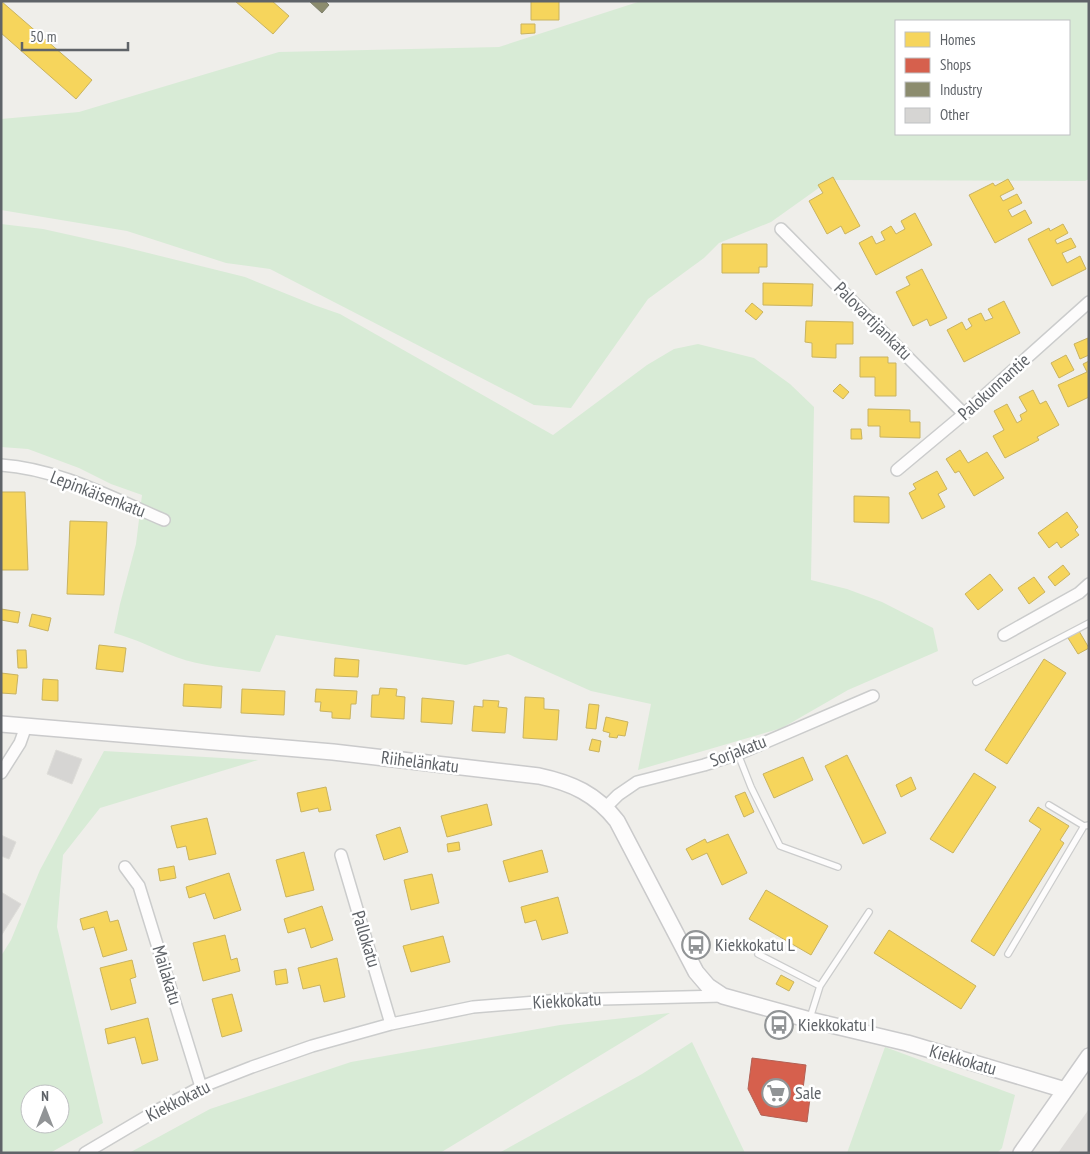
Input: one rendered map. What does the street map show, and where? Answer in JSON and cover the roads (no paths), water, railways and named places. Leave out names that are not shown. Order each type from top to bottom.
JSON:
[{"type":"street","name":"Palovartijankatu","points":[[781,229],[964,414]]},
{"type":"street","name":"Palokunnantie","points":[[897,470],[964,414],[1089,302]]},
{"type":"street","name":"Lepinkäisenkatu","points":[[1,464],[17,466],[78,482],[164,520]]},
{"type":"street","points":[[1004,635],[1079,593],[1089,584]]},
{"type":"street","name":"Sorjakatu","points":[[606,807],[618,795],[637,782],[704,765],[738,754],[789,730],[873,696]]},
{"type":"street","name":"Riihelänkatu","points":[[1,724],[333,752],[539,776],[563,782],[585,792],[606,807],[617,820],[696,972],[708,986],[723,996]]},
{"type":"street","points":[[1,773],[20,743],[26,726]]},
{"type":"street","name":"Pallokatu","points":[[341,855],[391,1024]]},
{"type":"street","name":"Mailakatu","points":[[125,867],[139,886],[201,1087]]},
{"type":"street","name":"Kiekkokatu","points":[[86,1153],[201,1087],[312,1046],[391,1024],[473,1008],[561,1000],[723,996],[810,1020],[907,1043],[1065,1090]]},
{"type":"street","points":[[1021,1153],[1089,1056]]},
{"type":"lane","points":[[976,682],[1089,623]]},
{"type":"lane","points":[[738,754],[780,846],[838,867]]},
{"type":"lane","points":[[1008,954],[1086,826],[1049,805]]},
{"type":"lane","points":[[810,1020],[820,986],[869,912]]},
{"type":"lane","points":[[758,954],[820,986]]},
{"type":"place","name":"Kiekkokatu L","points":[[696,945]]},
{"type":"place","name":"Kiekkokatu I","points":[[779,1025]]},
{"type":"place","name":"Sale","points":[[776,1093]]}]
